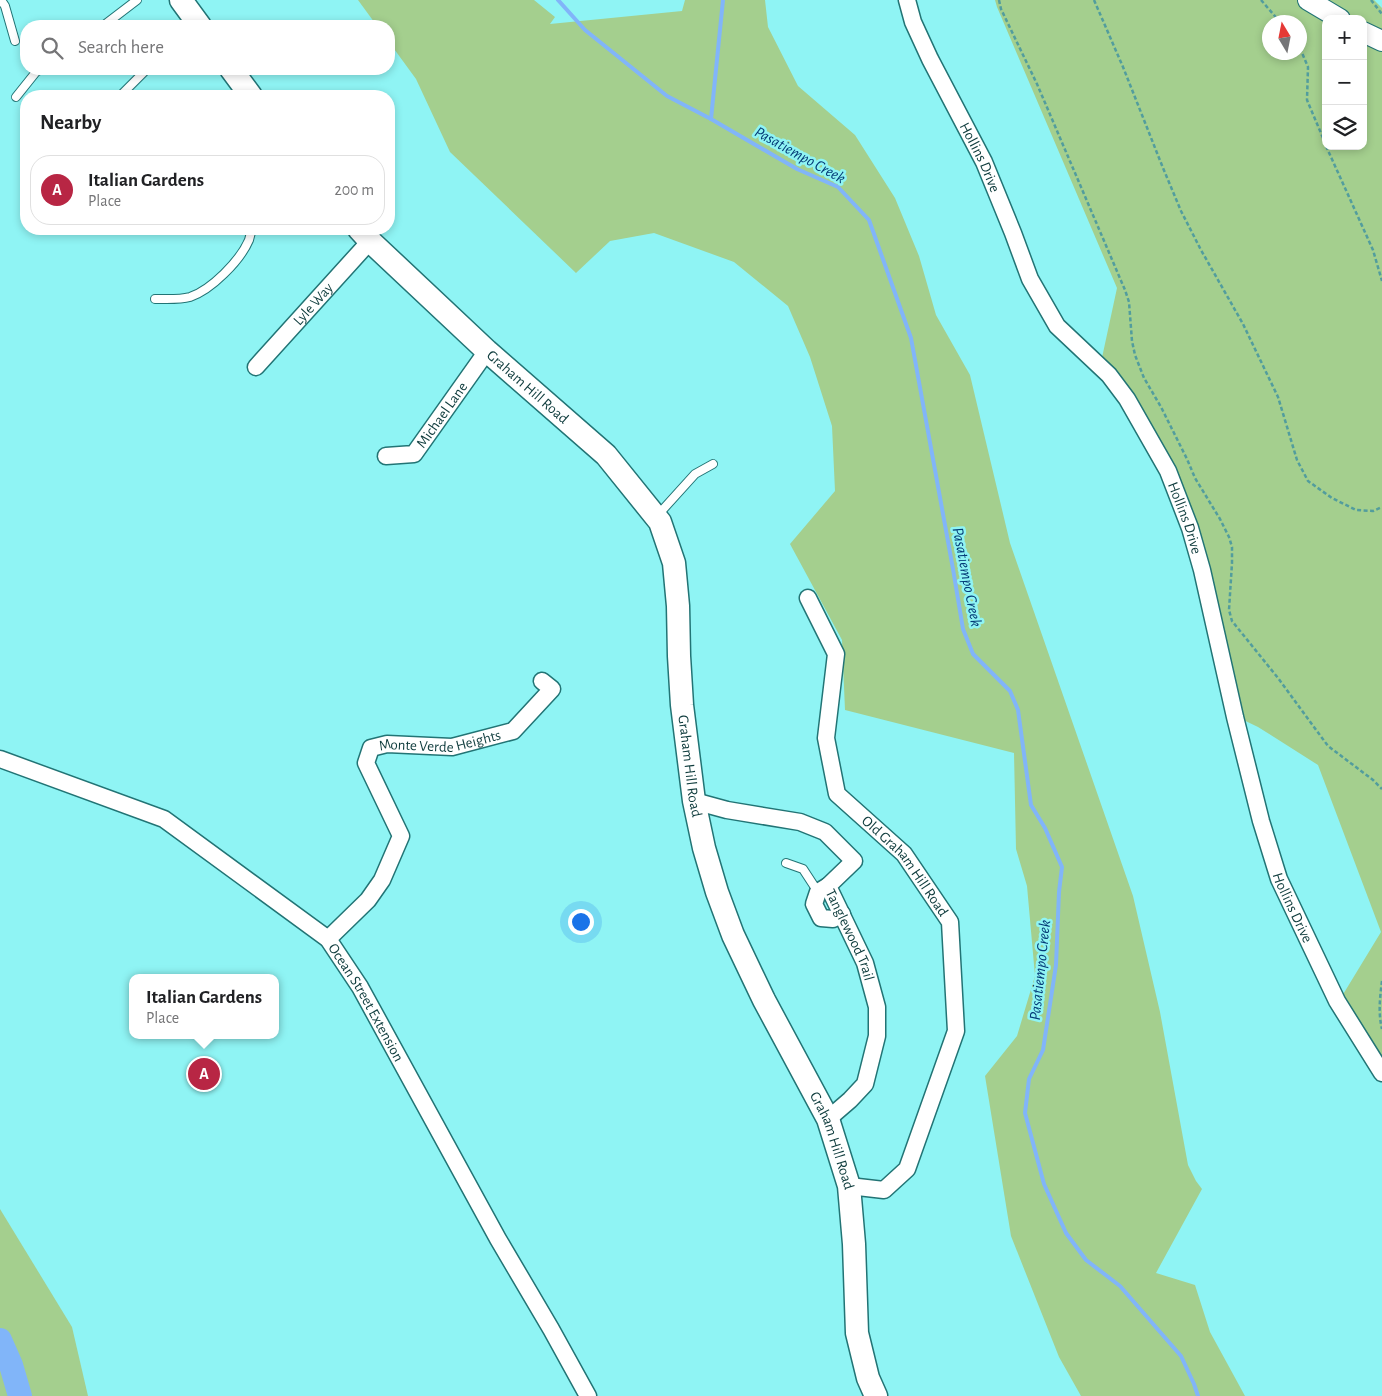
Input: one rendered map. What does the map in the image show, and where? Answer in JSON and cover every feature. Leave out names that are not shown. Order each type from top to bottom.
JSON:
[{"type":"main road","points":[[181,0],[193,20]]},
{"type":"main road","points":[[235,75],[247,90]]},
{"type":"main road","name":"Graham Hill Road","points":[[364,235],[487,352],[606,456],[660,522],[674,563],[678,606],[682,705],[694,801],[704,848],[717,892],[733,935],[764,1000],[828,1119],[849,1186],[854,1244],[857,1333],[868,1378],[876,1396]]},
{"type":"street","name":"Hollins Drive","points":[[907,0],[913,22],[930,59],[984,162],[1030,279],[1058,326],[1109,375],[1127,399],[1168,471],[1190,528],[1202,570],[1235,717],[1261,821],[1279,879],[1337,1001],[1382,1073]]},
{"type":"street","points":[[1308,0],[1333,15]]},
{"type":"street","points":[[1367,34],[1382,41]]},
{"type":"street","name":"Lyle Way","points":[[256,367],[364,235]]},
{"type":"street","name":"Michael Lane","points":[[386,456],[414,454],[487,352]]},
{"type":"street","name":"Old Graham Hill Road","points":[[808,598],[836,654],[826,738],[837,794],[904,854],[950,922],[956,1031],[907,1169],[884,1190],[849,1186]]},
{"type":"street","name":"Monte Verde Heights","points":[[328,939],[368,900],[382,880],[401,836],[366,763],[371,748],[387,744],[452,747],[513,731],[552,689],[542,681]]},
{"type":"street","name":"Ocean Street Extension","points":[[0,759],[164,819],[328,939],[360,986],[498,1239],[588,1396]]},
{"type":"street","name":"Tanglewood Trail","points":[[694,801],[727,810],[800,822],[825,832],[854,862],[823,889],[842,914],[865,963],[876,1007],[877,1036],[865,1084],[828,1119]]},
{"type":"lane","points":[[1,0],[5,6],[15,41]]},
{"type":"lane","points":[[111,20],[136,0]]},
{"type":"lane","points":[[22,90],[34,75]]},
{"type":"lane","points":[[126,90],[141,75]]},
{"type":"lane","points":[[16,97],[20,92]]},
{"type":"lane","points":[[155,299],[178,299],[190,297],[201,292],[215,282],[235,262],[249,240],[250,235]]},
{"type":"lane","points":[[656,518],[695,474],[713,464]]},
{"type":"lane","points":[[786,863],[803,869],[823,889]]},
{"type":"path","points":[[999,0],[1001,9],[1037,84],[1125,290],[1129,302],[1132,341],[1142,373],[1187,458],[1194,478],[1229,537],[1232,547],[1229,610],[1232,621],[1278,678],[1328,746],[1382,789]]},
{"type":"path","points":[[1094,0],[1181,211],[1243,324],[1278,397],[1298,460],[1308,482],[1332,498],[1356,510],[1373,511],[1382,507]]},
{"type":"path","points":[[1261,0],[1274,15]]},
{"type":"path","points":[[1371,0],[1382,14]]},
{"type":"path","points":[[1305,60],[1308,67],[1307,100],[1322,136]]},
{"type":"path","points":[[1328,150],[1373,250],[1382,280]]},
{"type":"path","points":[[1382,981],[1379,1018],[1382,1029]]},
{"type":"green space","points":[[358,0],[534,0],[555,17],[550,24],[682,11],[685,0],[765,0],[768,27],[798,86],[855,135],[895,198],[919,256],[936,315],[970,375],[1010,543],[1133,896],[1160,1012],[1188,1165],[1202,1189],[1156,1273],[1195,1285],[1210,1332],[1245,1396],[1081,1396],[1059,1357],[1011,1236],[985,1076],[1017,1036],[1035,976],[1027,886],[1016,849],[1014,753],[845,710],[842,640],[790,544],[835,491],[832,426],[810,357],[788,306],[734,262],[654,233],[610,241],[576,273],[450,152],[416,79],[395,50],[395,20],[373,20]]},
{"type":"green space","points":[[995,0],[1374,0],[1382,8],[1382,1069],[1339,1001],[1381,932],[1318,765],[1258,727],[1233,715],[1192,524],[1100,367],[1117,288]]},
{"type":"green space","points":[[0,1209],[72,1327],[88,1396],[0,1396]]},
{"type":"waterway","name":"Pasatiempo Creek","points":[[558,0],[585,30],[667,96],[797,169],[838,187],[869,220],[911,338],[963,629],[973,654],[1010,691],[1018,710],[1031,805],[1045,828],[1062,867],[1056,965],[1043,1050],[1029,1079],[1025,1113],[1044,1184],[1066,1233],[1086,1260],[1120,1286],[1181,1356],[1198,1396]]},
{"type":"waterway","points":[[711,119],[723,0]]},
{"type":"waterway","points":[[0,1340],[11,1365],[20,1396]]},
{"type":"place","name":"Italian Gardens","points":[[204,1074]]}]
